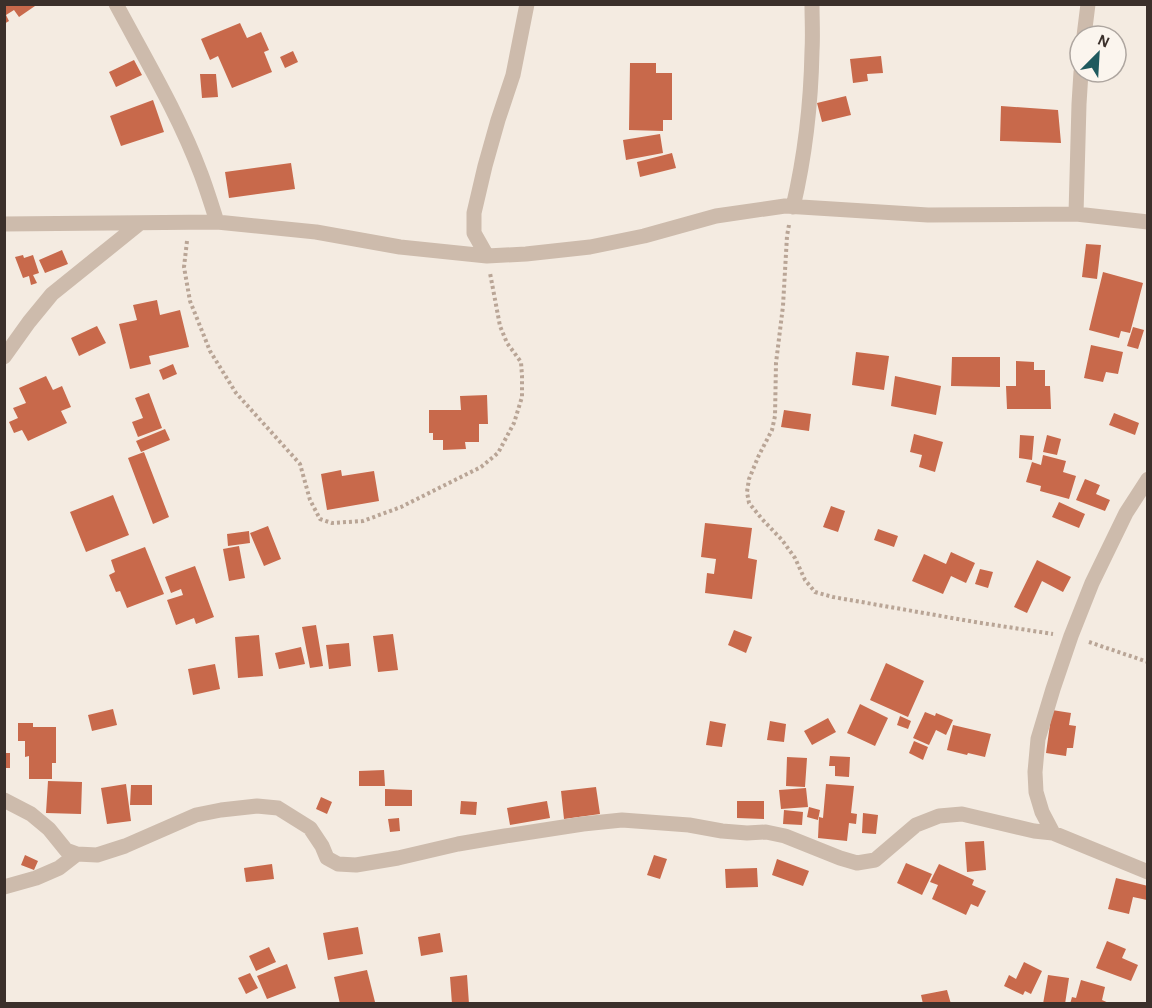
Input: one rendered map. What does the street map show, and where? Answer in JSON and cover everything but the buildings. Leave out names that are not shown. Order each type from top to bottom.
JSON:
[{"type":"street","points":[[116,4],[176,117],[201,172],[217,222]]},
{"type":"street","points":[[487,256],[474,233],[474,213],[485,166],[513,75],[527,4]]},
{"type":"street","points":[[793,207],[801,172],[808,119],[812,4]]},
{"type":"street","points":[[1086,24],[1088,4]]},
{"type":"street","points":[[1076,214],[1080,84]]},
{"type":"street","points":[[4,224],[217,222],[316,232],[400,247],[487,256],[590,248],[716,216],[785,206],[928,215],[1076,214],[1148,222]]},
{"type":"street","points":[[4,357],[52,294],[139,224]]},
{"type":"street","points":[[1053,834],[1042,812],[1036,792],[1038,739],[1071,636],[1092,583],[1126,513],[1148,478]]},
{"type":"street","points":[[4,800],[31,814],[49,829],[66,850],[77,854],[97,855],[125,846],[196,815],[257,806],[278,808],[310,828],[327,858],[338,864],[356,865],[505,836],[622,820],[689,825],[722,831],[766,832],[785,836],[840,858],[857,862],[875,860],[916,825],[939,816],[962,814],[1053,834],[1148,872]]},
{"type":"street","points":[[4,887],[36,878],[59,868],[77,854]]},
{"type":"path","points":[[793,207],[787,236],[783,306],[776,363],[775,416],[772,430],[749,479],[747,492],[749,503],[782,540],[795,558],[805,580],[815,592],[833,597],[1071,636],[1148,662]]},
{"type":"path","points":[[189,222],[184,267],[190,301],[210,351],[236,393],[300,464],[310,500],[320,519],[332,523],[363,520],[401,507],[481,467],[498,453],[514,423],[522,397],[522,376],[521,362],[507,343],[500,326],[487,256]]}]
